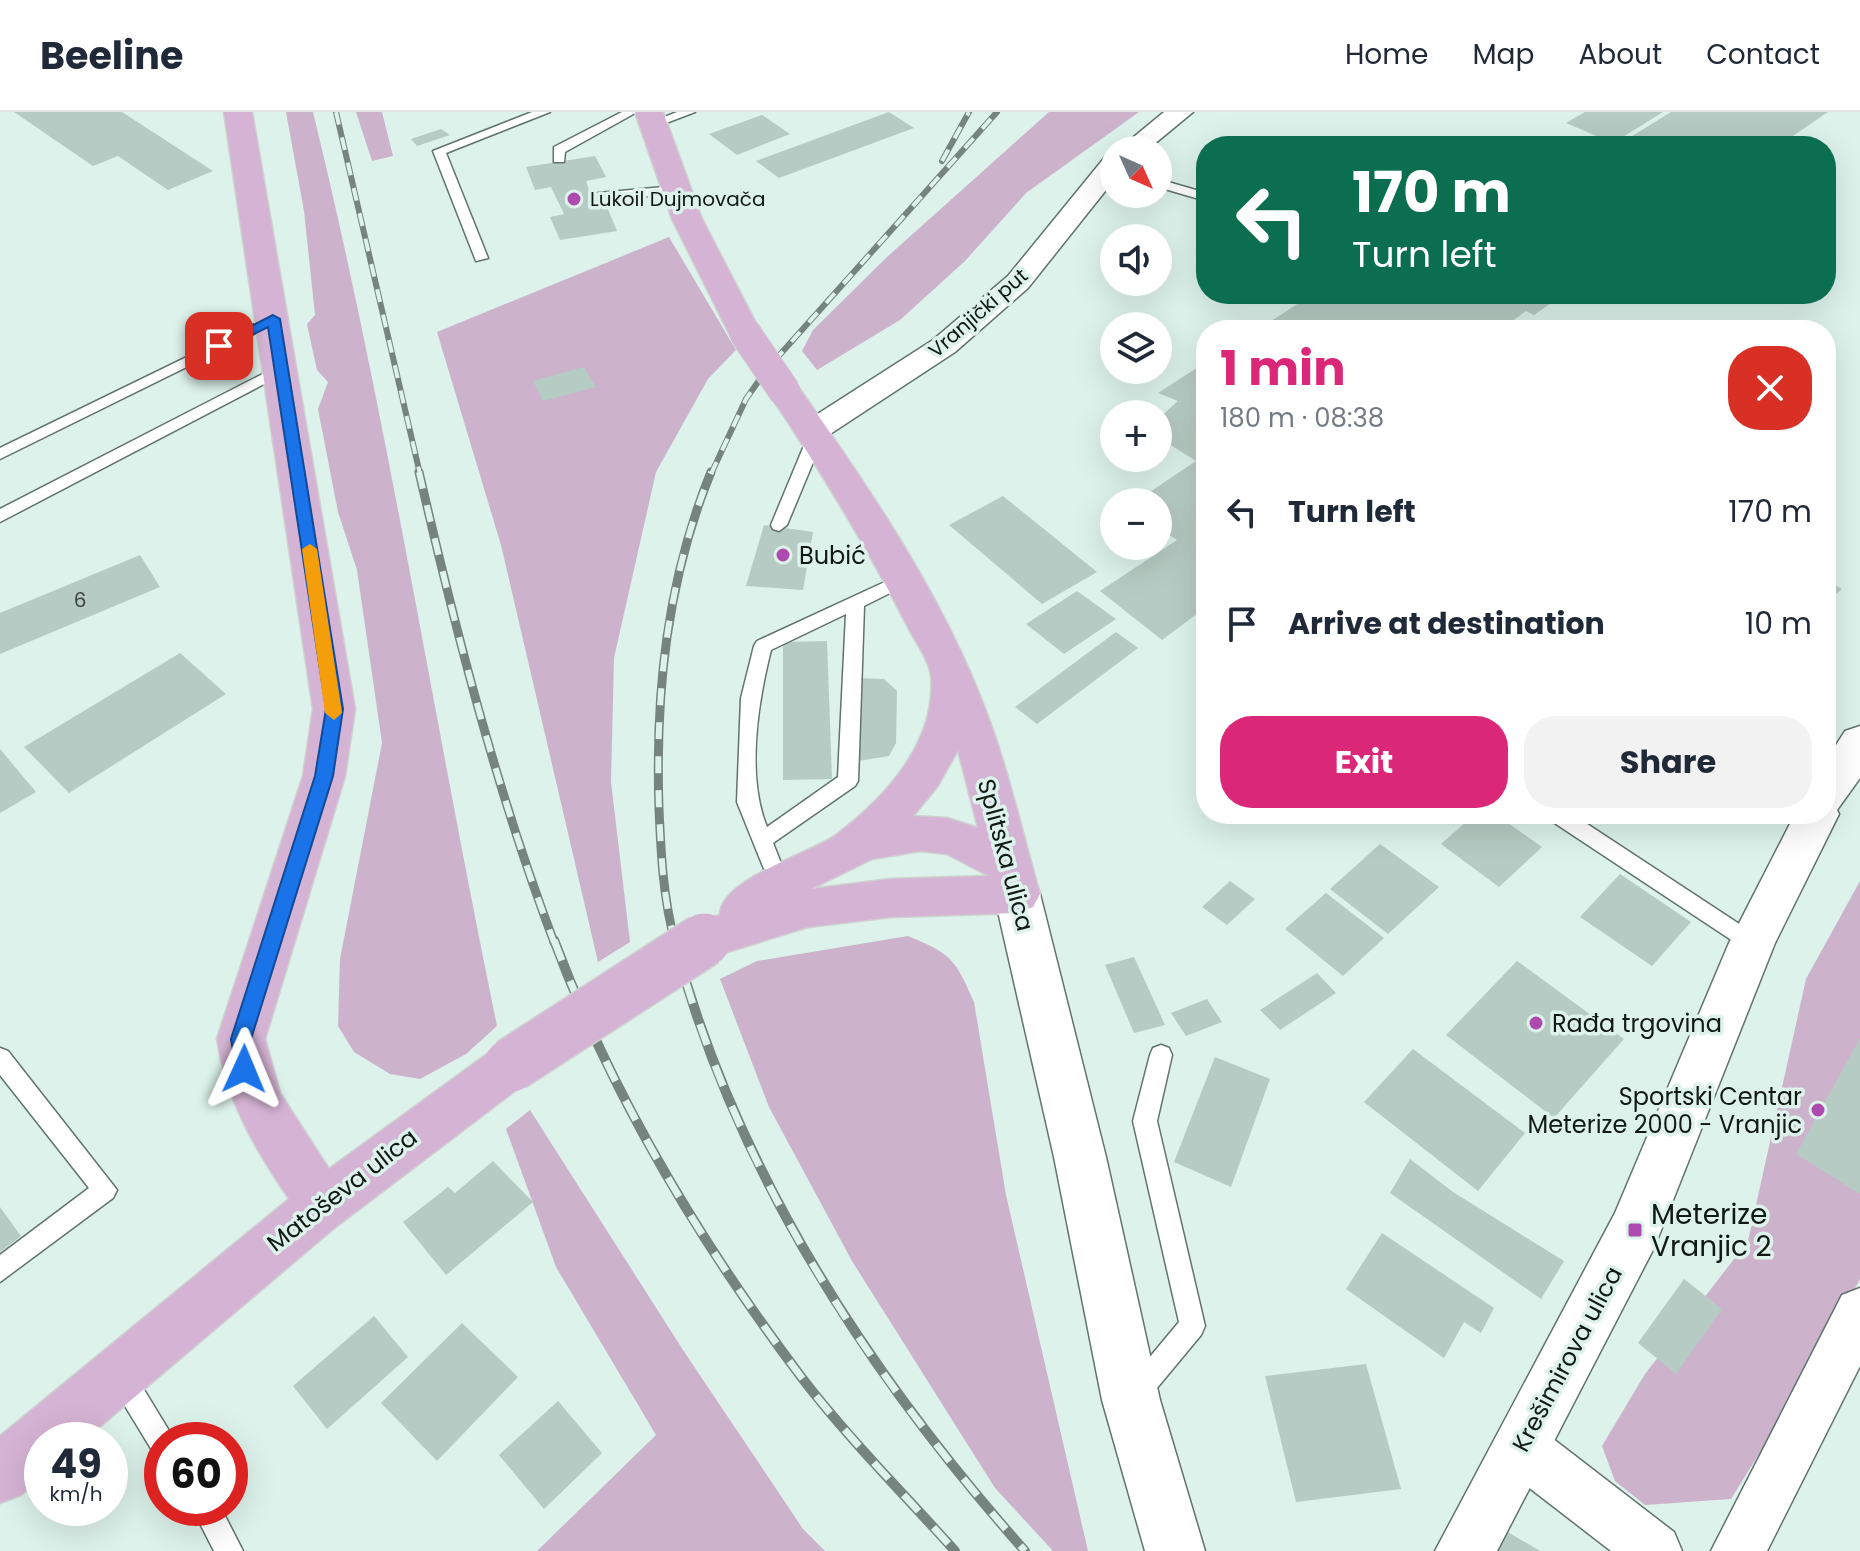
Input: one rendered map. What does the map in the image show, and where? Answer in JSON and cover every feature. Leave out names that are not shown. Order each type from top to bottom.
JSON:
[{"type":"main road","points":[[238,112],[282,369],[334,709],[324,776],[241,1039],[244,1069],[267,1122],[323,1204]]},
{"type":"main road","name":"Splitska ulica","points":[[649,115],[687,219],[745,333],[814,434],[902,580],[950,673],[981,761],[1013,880],[1080,1157],[1131,1400],[1175,1551]]},
{"type":"main road","points":[[844,852],[879,824],[912,790],[932,760],[948,722],[950,673]]},
{"type":"main road","points":[[1836,781],[1860,742]]},
{"type":"main road","name":"Krešimirova ulica","points":[[1465,1551],[1635,1230],[1752,943],[1812,824]]},
{"type":"main road","name":"Matoševa ulica","points":[[0,1474],[119,1372],[416,1131],[511,1065],[708,938],[756,901],[844,852],[882,838],[919,834],[946,836],[973,845],[1013,880]]},
{"type":"main road","name":"Matoševa ulica","points":[[708,938],[762,919],[808,908],[1013,880]]},
{"type":"street","points":[[1149,136],[1180,112]]},
{"type":"street","name":"Vranjički put","points":[[814,434],[944,346],[1018,282],[1100,182]]},
{"type":"street","points":[[1738,1551],[1860,1313]]},
{"type":"street","points":[[1520,1447],[1655,1551]]},
{"type":"lane","points":[[481,258],[439,151],[544,112]]},
{"type":"lane","points":[[559,159],[559,150],[649,115],[689,112]]},
{"type":"lane","points":[[1172,187],[1196,194]]},
{"type":"lane","points":[[598,197],[675,190]]},
{"type":"lane","points":[[0,454],[273,319]]},
{"type":"lane","points":[[0,516],[282,369]]},
{"type":"lane","points":[[779,525],[814,434]]},
{"type":"lane","points":[[771,863],[747,802],[750,698],[763,646],[902,580]]},
{"type":"lane","points":[[761,841],[848,781],[855,602]]},
{"type":"lane","points":[[1572,824],[1752,943]]},
{"type":"lane","points":[[1131,1400],[1192,1326],[1145,1121],[1161,1055]]},
{"type":"lane","points":[[0,1058],[105,1190],[0,1270]]},
{"type":"lane","points":[[119,1372],[149,1422]]},
{"type":"lane","points":[[216,1526],[229,1551]]},
{"type":"shaded area","points":[[286,112],[313,112],[340,226],[497,1026],[466,1054],[420,1079],[390,1074],[354,1052],[338,1026],[340,959],[382,743],[357,570],[338,512],[318,409],[328,382],[317,370],[307,324],[315,315],[304,211]]},
{"type":"shaded area","points":[[356,112],[382,112],[393,156],[372,161]]},
{"type":"shaded area","points":[[1049,112],[1139,112],[1106,136],[1100,136],[1100,140],[1026,193],[965,261],[900,320],[817,370],[802,351],[813,330],[887,257]]},
{"type":"shaded area","points":[[669,237],[736,350],[708,379],[656,472],[614,658],[611,782],[630,942],[598,962],[501,545],[437,332]]},
{"type":"shaded area","name":"Sportski Centar Meterize 2000 - Vranjic","points":[[1860,881],[1860,1279],[1822,1352],[1731,1499],[1645,1505],[1615,1481],[1602,1446],[1645,1374],[1748,1241],[1806,979]]},
{"type":"shaded area","points":[[908,936],[950,959],[974,1002],[1006,1195],[1088,1551],[1053,1551],[995,1488],[852,1261],[769,1107],[720,979],[757,961]]},
{"type":"shaded area","points":[[530,1110],[683,1350],[803,1529],[825,1551],[537,1551],[656,1435],[556,1267],[506,1129]]},
{"type":"building","points":[[14,112],[122,112],[213,171],[168,190],[118,156],[93,166]]},
{"type":"building","points":[[889,112],[914,128],[779,178],[756,161]]},
{"type":"building","points":[[1585,112],[1663,112],[1624,136],[1597,136],[1566,123]]},
{"type":"building","points":[[1671,112],[1828,112],[1793,136],[1632,136]]},
{"type":"building","points":[[762,115],[790,134],[737,155],[709,134]]},
{"type":"building","points":[[441,129],[450,135],[417,146],[411,139]]},
{"type":"building","name":"Lukoil Dujmovača","points":[[595,156],[606,177],[586,181],[595,209],[607,207],[617,231],[560,240],[550,217],[564,214],[551,187],[535,190],[526,167]]},
{"type":"building","points":[[1297,304],[1550,304],[1534,315],[1526,311],[1514,320],[1273,320]]},
{"type":"building","points":[[584,367],[596,387],[543,401],[533,381]]},
{"type":"building","points":[[1196,368],[1196,461],[1172,446],[1172,406],[1178,401],[1158,393]]},
{"type":"building","points":[[1196,461],[1196,614],[1162,640],[1100,591],[1147,560],[1172,560],[1172,543],[1177,540],[1172,537],[1172,488],[1156,488]]},
{"type":"building","points":[[1003,496],[1097,572],[1042,604],[949,525]]},
{"type":"building","points":[[764,525],[813,532],[803,590],[746,586]]},
{"type":"building","points":[[140,555],[160,587],[0,654],[0,613]]},
{"type":"building","points":[[1077,591],[1116,619],[1064,654],[1026,624]]},
{"type":"building","points":[[1116,632],[1138,648],[1037,724],[1015,707]]},
{"type":"building","points":[[827,641],[832,779],[783,780],[783,642]]},
{"type":"building","points":[[180,653],[226,694],[69,793],[24,747]]},
{"type":"building","points":[[857,678],[884,679],[897,691],[896,743],[889,756],[858,761]]},
{"type":"building","points":[[0,749],[36,792],[0,813]]},
{"type":"building","points":[[1464,824],[1509,824],[1542,847],[1499,887],[1441,844]]},
{"type":"building","points":[[1380,844],[1439,887],[1388,934],[1330,889]]},
{"type":"building","points":[[1620,874],[1691,922],[1652,966],[1580,917]]},
{"type":"building","points":[[1230,881],[1255,899],[1227,925],[1202,907]]},
{"type":"building","points":[[1326,893],[1384,938],[1343,976],[1285,929]]},
{"type":"building","points":[[1134,957],[1165,1025],[1134,1033],[1105,965]]},
{"type":"building","points":[[1517,961],[1624,1039],[1554,1118],[1446,1035]]},
{"type":"building","points":[[1317,973],[1336,993],[1280,1030],[1260,1010]]},
{"type":"building","points":[[1207,999],[1222,1022],[1186,1036],[1171,1013]]},
{"type":"building","points":[[1860,1038],[1860,1194],[1796,1154]]},
{"type":"building","points":[[1413,1049],[1525,1133],[1478,1191],[1364,1102]]},
{"type":"building","points":[[1215,1057],[1270,1079],[1231,1187],[1174,1162]]},
{"type":"building","points":[[1410,1159],[1453,1192],[1564,1261],[1541,1299],[1390,1193]]},
{"type":"building","points":[[493,1161],[533,1202],[446,1275],[403,1222],[448,1187],[455,1193]]},
{"type":"building","points":[[0,1207],[21,1236],[0,1252]]},
{"type":"building","points":[[1382,1233],[1494,1308],[1481,1333],[1464,1322],[1444,1358],[1346,1289]]},
{"type":"building","points":[[1684,1279],[1722,1309],[1676,1374],[1638,1343]]},
{"type":"building","points":[[374,1316],[408,1357],[327,1429],[293,1386]]},
{"type":"building","points":[[462,1323],[518,1377],[437,1461],[381,1403]]},
{"type":"building","points":[[1366,1364],[1401,1489],[1296,1502],[1265,1376]]},
{"type":"building","points":[[558,1401],[602,1453],[544,1509],[499,1455]]},
{"type":"building","points":[[1501,1528],[1540,1551],[1493,1551]]},
{"type":"railway","points":[[336,112],[420,474]]},
{"type":"railway","points":[[942,161],[969,112]]},
{"type":"railway","points":[[711,474],[746,399],[767,369],[997,112]]},
{"type":"railway","points":[[419,472],[479,710],[514,827],[554,942]]},
{"type":"railway","points":[[675,942],[665,892],[660,826],[658,765],[662,679],[674,595],[696,513],[711,472]]},
{"type":"railway","points":[[554,940],[577,999],[632,1113],[662,1168],[729,1275],[820,1400],[955,1551]]},
{"type":"railway","points":[[674,940],[700,1025],[732,1108],[770,1188],[814,1266],[861,1341],[912,1413],[1025,1551]]},
{"type":"slow traffic","points":[[310,549],[334,713]]},
{"type":"place","name":"Lukoil Dujmovača","points":[[574,199]]},
{"type":"place","name":"Bubić","points":[[783,555]]},
{"type":"place","name":"Rađa trgovina","points":[[1536,1023]]},
{"type":"place","name":"Sportski Centar Meterize 2000 - Vranjic","points":[[1818,1110]]},
{"type":"place","name":"Meterize Vranjic 2","points":[[1635,1230]]},
{"type":"route","points":[[219,346],[273,319],[334,709],[331,746],[324,776],[241,1039],[244,1069]]}]
